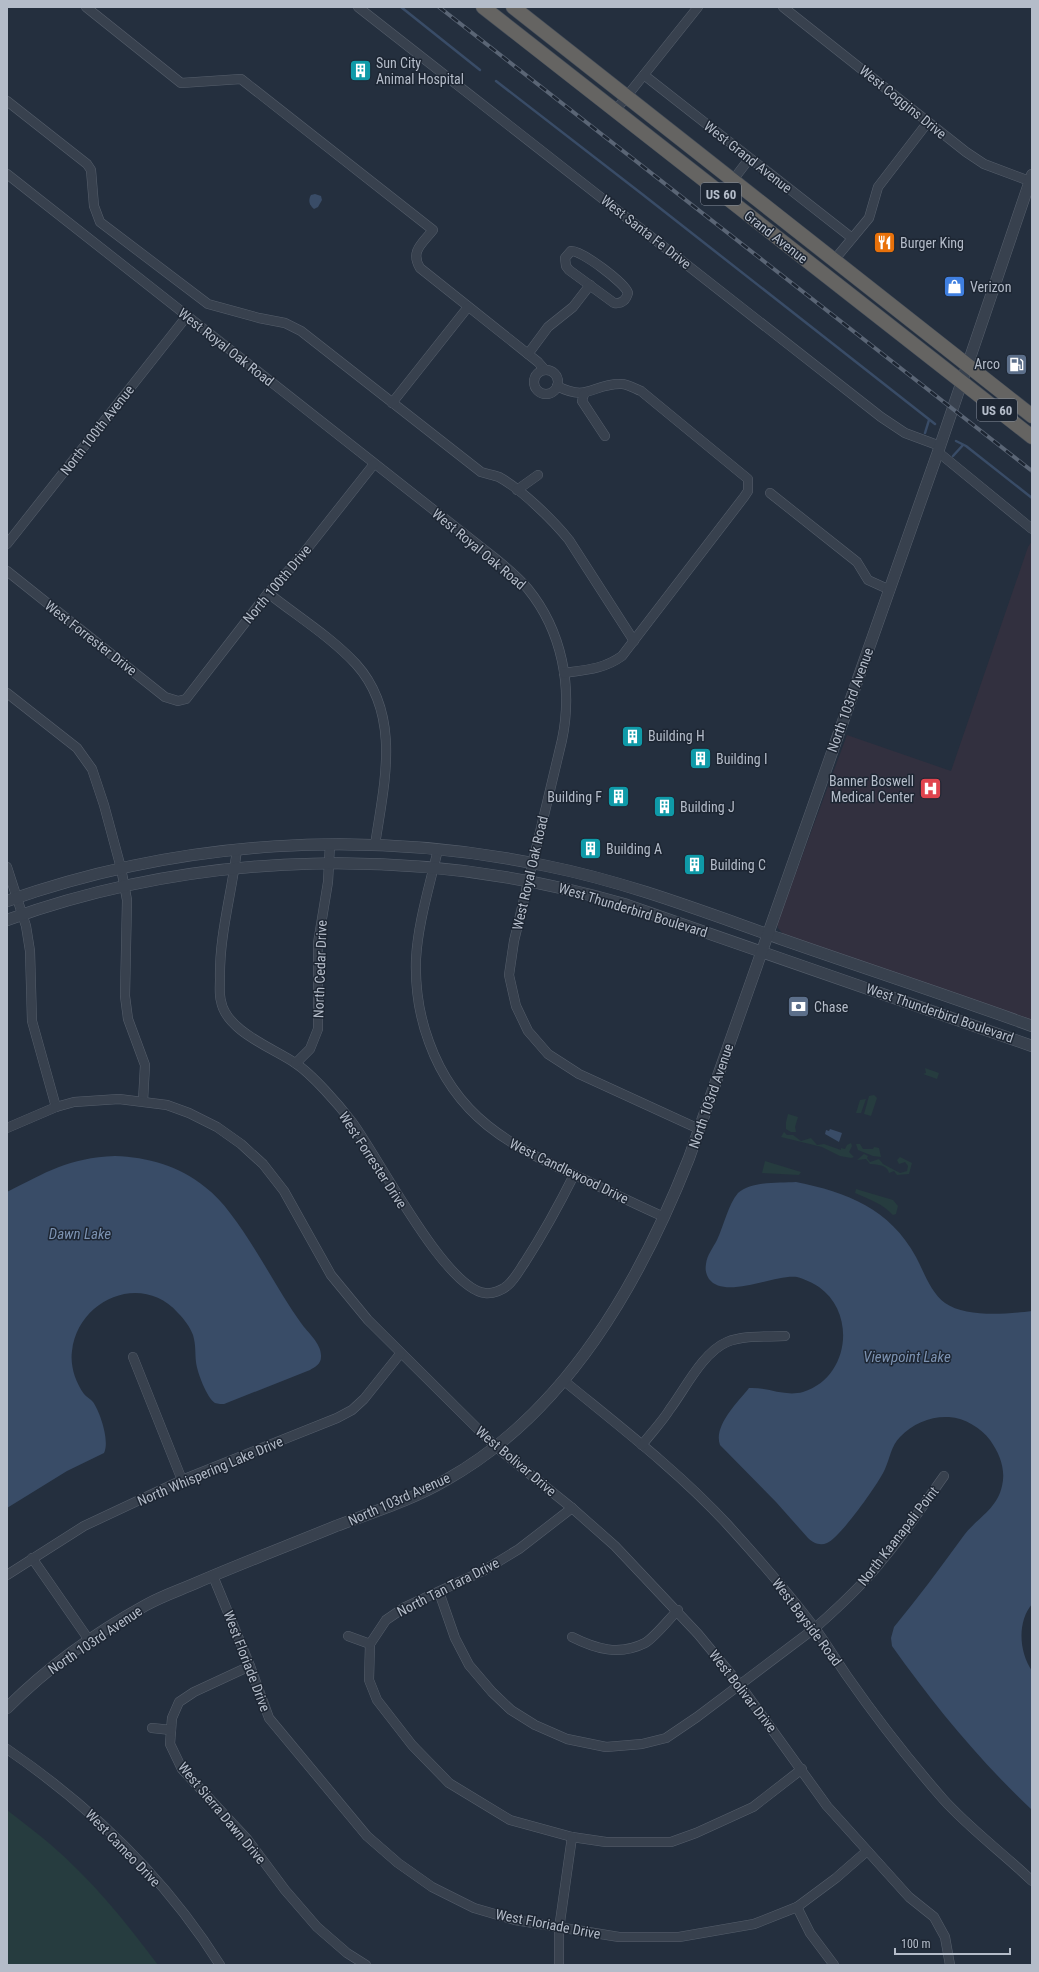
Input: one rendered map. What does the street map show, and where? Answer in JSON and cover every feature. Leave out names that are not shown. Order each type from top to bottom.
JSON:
[{"type":"highway","name":"Grand Avenue","points":[[483,7],[1032,438]]},
{"type":"highway","name":"Grand Avenue","points":[[513,7],[835,259],[1032,416]]},
{"type":"street","points":[[86,7],[181,84],[241,78],[433,230],[415,254],[420,268],[538,362],[545,370],[555,375],[557,386]]},
{"type":"street","name":"West Santa Fe Drive","points":[[358,7],[881,417],[905,433],[939,449],[1032,529]]},
{"type":"street","points":[[615,111],[698,7]]},
{"type":"street","name":"West Coggins Drive","points":[[783,7],[976,159],[1031,180]]},
{"type":"street","name":"West Grand Avenue","points":[[644,75],[749,159],[852,238]]},
{"type":"street","points":[[7,101],[87,164],[92,178],[96,215],[100,222],[208,304],[253,317],[285,323],[301,331],[481,472],[498,477],[517,490],[559,528],[634,641]]},
{"type":"street","points":[[835,259],[869,218],[878,187],[928,122]]},
{"type":"street","points":[[733,180],[749,159]]},
{"type":"street","name":"West Royal Oak Road","points":[[7,174],[496,559],[527,588],[542,608],[559,650],[564,673],[566,703],[564,729],[514,941],[509,975],[516,1006],[528,1030],[548,1054],[579,1074],[699,1129]]},
{"type":"street","name":"North 103rd Avenue","points":[[7,1708],[33,1682],[89,1640],[147,1604],[408,1498],[445,1481],[473,1463],[525,1422],[563,1380],[590,1346],[622,1298],[675,1195],[890,590],[1031,180]]},
{"type":"street","points":[[571,251],[582,253],[623,285],[628,293],[622,303],[614,303],[590,285],[566,266],[565,258],[571,251]]},
{"type":"street","points":[[528,354],[548,326],[573,307],[590,285]]},
{"type":"street","points":[[392,403],[468,307]]},
{"type":"street","name":"North 100th Avenue","points":[[7,544],[187,316]]},
{"type":"street","points":[[545,370],[536,376],[534,383],[538,390],[548,393],[557,386]]},
{"type":"street","points":[[557,386],[569,392],[584,394],[621,383],[641,391],[748,478],[748,491],[744,497],[622,656],[611,664],[597,669],[564,673]]},
{"type":"street","points":[[584,394],[582,401],[605,436]]},
{"type":"street","name":"North 100th Drive","points":[[178,701],[186,698],[268,593],[299,559],[374,464]]},
{"type":"street","points":[[517,490],[538,475]]},
{"type":"street","points":[[770,493],[857,562],[868,580],[890,590]]},
{"type":"street","name":"West Forrester Drive","points":[[7,572],[165,697],[178,701]]},
{"type":"street","points":[[268,593],[330,640],[356,664],[376,695],[385,724],[387,746],[375,845]]},
{"type":"street","points":[[7,693],[77,748],[92,769],[104,805],[125,886],[127,909],[125,996],[128,1020],[145,1065],[142,1101]]},
{"type":"street","name":"West Thunderbird Boulevard","points":[[12,899],[54,885],[121,868],[181,856],[237,849],[330,844],[438,849],[532,863],[611,881],[1032,1026]]},
{"type":"street","name":"North Cedar Drive","points":[[296,1063],[310,1048],[318,1029],[318,943],[329,863],[330,844]]},
{"type":"street","name":"West Forrester Drive","points":[[237,849],[221,942],[221,1002],[230,1020],[264,1046],[296,1063],[325,1091],[352,1122],[421,1231],[445,1261],[474,1290],[486,1293],[498,1291],[508,1285],[538,1242],[574,1175]]},
{"type":"street","name":"West Candlewood Drive","points":[[438,849],[420,930],[416,973],[421,1018],[435,1058],[457,1094],[483,1123],[525,1152],[664,1217]]},
{"type":"street","name":"West Thunderbird Boulevard","points":[[7,920],[125,886],[186,875],[234,869],[282,864],[329,863],[434,868],[528,881],[606,899],[761,951],[1032,1046]]},
{"type":"street","points":[[7,867],[12,899],[22,915],[30,951],[32,1021],[56,1106]]},
{"type":"street","points":[[606,899],[611,881]]},
{"type":"street","points":[[867,988],[873,971]]},
{"type":"street","name":"West Bolivar Drive","points":[[7,1128],[56,1106],[74,1102],[97,1099],[142,1101],[174,1108],[217,1127],[241,1144],[263,1164],[284,1191],[331,1275],[368,1320],[400,1354],[495,1446],[572,1508],[615,1546],[678,1610],[740,1685],[802,1769],[827,1806],[910,1897],[934,1917],[945,1937],[950,1965]]},
{"type":"street","points":[[642,1445],[670,1410],[700,1366],[715,1349],[726,1342],[739,1338],[785,1336]]},
{"type":"street","name":"North Whispering Lake Drive","points":[[7,1574],[84,1526],[182,1480],[337,1418],[352,1410],[400,1354]]},
{"type":"street","points":[[133,1357],[182,1480]]},
{"type":"street","name":"West Bayside Road","points":[[563,1380],[642,1445],[726,1522],[768,1569],[815,1628],[846,1676],[885,1728],[944,1800],[972,1828],[1006,1856],[1032,1881]]},
{"type":"street","name":"North Kaanapali Point","points":[[439,1592],[455,1638],[469,1665],[510,1710],[535,1725],[567,1739],[606,1747],[642,1744],[666,1738],[697,1717],[815,1628],[856,1591],[884,1559],[944,1476]]},
{"type":"street","name":"North Tan Tara Drive","points":[[370,1644],[386,1620],[405,1607],[483,1571],[513,1552],[572,1508]]},
{"type":"street","points":[[32,1558],[89,1640]]},
{"type":"street","name":"West Floriade Drive","points":[[213,1576],[250,1666],[269,1718],[367,1836],[398,1863],[432,1887],[474,1908],[514,1920],[559,1929],[619,1937],[679,1937],[754,1924],[797,1906],[836,1878],[867,1851]]},
{"type":"street","points":[[572,1637],[594,1648],[619,1651],[646,1642],[678,1610]]},
{"type":"street","points":[[348,1636],[370,1644],[369,1680],[377,1700],[412,1745],[449,1783],[510,1820],[572,1838],[606,1842],[671,1842],[696,1833],[753,1807],[802,1769]]},
{"type":"street","name":"West Sierra Dawn Drive","points":[[250,1666],[194,1692],[179,1702],[172,1718],[170,1744],[182,1769],[247,1839],[285,1890],[317,1927],[347,1953],[366,1965]]},
{"type":"street","points":[[152,1728],[171,1730]]},
{"type":"street","name":"West Cameo Drive","points":[[7,1749],[53,1782],[103,1825],[181,1910],[220,1965]]},
{"type":"street","points":[[559,1965],[559,1929],[572,1838]]},
{"type":"street","points":[[797,1906],[810,1932],[834,1965]]},
{"type":"shaded area","name":"Banner Boswell Medical Center","points":[[1032,541],[1032,1021],[783,934],[778,928],[777,924],[847,735],[951,771],[1028,547]]},
{"type":"green space","points":[[925,1068],[939,1073],[937,1079],[923,1074],[926,1073]]},
{"type":"green space","points":[[874,1095],[877,1098],[871,1116],[864,1114],[869,1096]]},
{"type":"green space","points":[[866,1099],[861,1113],[856,1113],[860,1100]]},
{"type":"green space","points":[[788,1114],[798,1117],[795,1127],[796,1132],[791,1132],[786,1129]]},
{"type":"green space","points":[[784,1132],[787,1135],[793,1135],[801,1141],[811,1138],[817,1145],[824,1144],[841,1150],[841,1148],[845,1149],[847,1145],[851,1143],[852,1146],[849,1152],[854,1157],[851,1158],[840,1156],[822,1147],[781,1137]]},
{"type":"green space","points":[[856,1144],[860,1144],[863,1149],[873,1149],[874,1147],[879,1148],[881,1157],[873,1156],[858,1150]]},
{"type":"green space","points":[[864,1154],[868,1156],[867,1158],[870,1162],[879,1159],[883,1164],[900,1173],[907,1171],[908,1166],[905,1162],[899,1164],[897,1160],[900,1157],[912,1163],[909,1174],[897,1175],[894,1171],[889,1173],[884,1166],[870,1164],[866,1159],[857,1160]]},
{"type":"green space","points":[[765,1161],[801,1172],[799,1175],[762,1173]]},
{"type":"green space","points":[[856,1189],[893,1200],[898,1206],[896,1214],[893,1215],[880,1205],[855,1193]]},
{"type":"green space","points":[[7,1810],[65,1857],[94,1886],[121,1917],[158,1965],[7,1965]]},
{"type":"water","points":[[315,194],[321,196],[322,200],[318,207],[314,209],[309,201],[311,195]]},
{"type":"water","points":[[830,1129],[842,1133],[839,1142],[825,1134],[826,1130],[829,1131]]},
{"type":"water","name":"Dawn Lake","points":[[115,1156],[139,1158],[174,1168],[185,1173],[215,1196],[240,1226],[292,1310],[317,1343],[321,1352],[321,1359],[317,1365],[310,1370],[224,1404],[215,1403],[209,1396],[198,1372],[193,1335],[185,1320],[163,1301],[147,1294],[130,1293],[114,1297],[99,1305],[86,1317],[77,1333],[72,1351],[73,1368],[78,1384],[99,1412],[106,1441],[104,1453],[67,1471],[7,1508],[7,1192],[58,1167],[99,1157]]},
{"type":"water","name":"Viewpoint Lake","points":[[796,1182],[833,1191],[850,1197],[880,1215],[893,1226],[905,1240],[936,1294],[945,1303],[954,1308],[987,1314],[1032,1311],[1032,1604],[1024,1619],[1022,1628],[1022,1646],[1024,1655],[1032,1671],[1032,1810],[975,1752],[941,1711],[892,1646],[891,1638],[894,1627],[967,1531],[991,1508],[999,1494],[1003,1480],[1003,1468],[997,1451],[990,1440],[972,1424],[961,1419],[942,1417],[929,1419],[916,1424],[905,1432],[897,1441],[885,1469],[859,1509],[833,1539],[822,1544],[814,1543],[808,1538],[776,1502],[720,1445],[720,1430],[723,1422],[749,1388],[783,1393],[803,1392],[818,1385],[830,1373],[838,1360],[842,1344],[843,1328],[839,1313],[831,1299],[819,1287],[797,1277],[787,1277],[738,1287],[726,1287],[716,1285],[709,1279],[706,1272],[710,1252],[717,1240],[731,1203],[738,1193],[751,1186]]},
{"type":"waterway","points":[[401,7],[480,70]]},
{"type":"waterway","points":[[496,81],[935,424]]},
{"type":"waterway","points":[[925,433],[929,420]]},
{"type":"waterway","points":[[956,441],[966,446],[1032,498]]},
{"type":"waterway","points":[[953,456],[963,445]]},
{"type":"railway","points":[[439,7],[1032,471]]},
{"type":"place","name":"Sun City Animal Hospital","points":[[360,71]]},
{"type":"place","name":"Burger King","points":[[885,243]]},
{"type":"place","name":"Verizon","points":[[955,287]]},
{"type":"place","name":"Arco","points":[[1016,364]]},
{"type":"place","name":"Building H","points":[[633,736]]},
{"type":"place","name":"Building I","points":[[700,759]]},
{"type":"place","name":"Banner Boswell Medical Center","points":[[930,789]]},
{"type":"place","name":"Building F","points":[[618,797]]},
{"type":"place","name":"Building J","points":[[664,807]]},
{"type":"place","name":"Building A","points":[[590,849]]},
{"type":"place","name":"Building C","points":[[694,865]]},
{"type":"place","name":"Chase","points":[[798,1007]]}]
